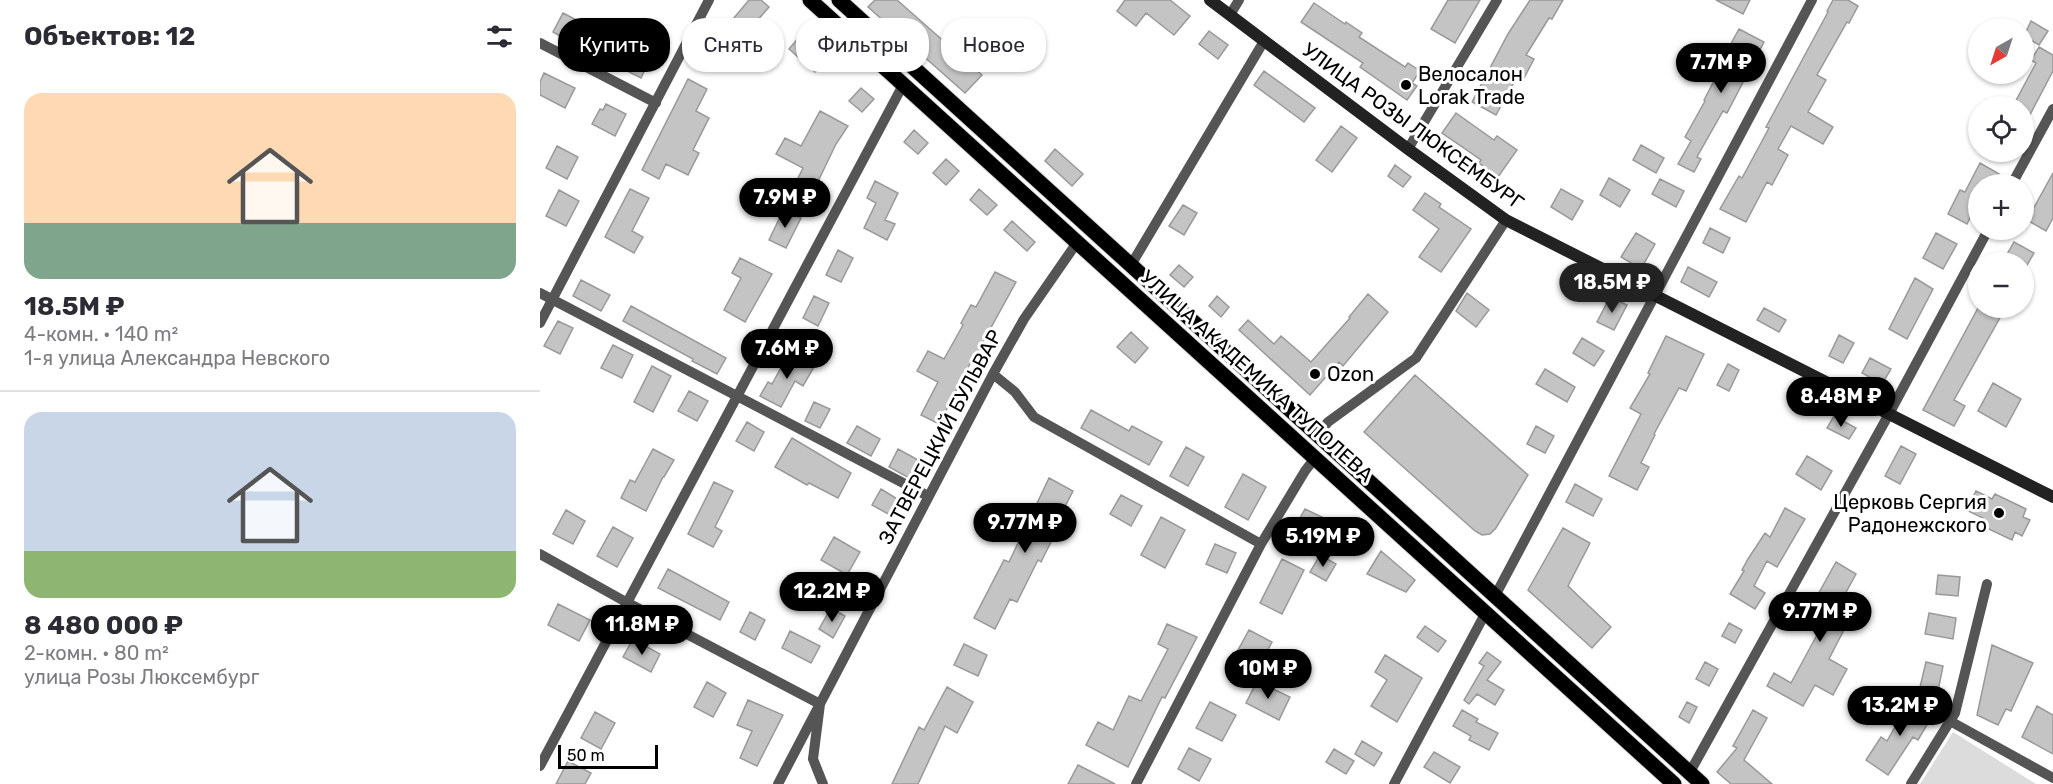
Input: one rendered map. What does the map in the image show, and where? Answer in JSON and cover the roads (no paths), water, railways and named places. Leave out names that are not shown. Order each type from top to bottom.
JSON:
[{"type":"main road","name":"УЛИЦА АКАДЕМИКА ТУПОЛЕВА","points":[[810,0],[1674,784]]},
{"type":"main road","name":"УЛИЦА АКАДЕМИКА ТУПОЛЕВА","points":[[839,0],[1702,784]]},
{"type":"main road","points":[[1078,241],[1090,237],[1106,242]]},
{"type":"main road","points":[[1468,596],[1482,600],[1495,596]]},
{"type":"street","points":[[540,324],[709,0]]},
{"type":"street","name":"УЛИЦА РОЗЫ ЛЮКСЕМБУРГ","points":[[1210,0],[1506,220],[2053,497]]},
{"type":"street","points":[[1230,15],[1239,0]]},
{"type":"street","points":[[1408,149],[1497,0]]},
{"type":"street","points":[[1495,596],[1812,0]]},
{"type":"street","points":[[1131,265],[1264,41]]},
{"type":"street","points":[[540,43],[656,103]]},
{"type":"street","points":[[540,766],[903,85]]},
{"type":"street","points":[[2018,174],[2053,110]]},
{"type":"street","points":[[1317,435],[1328,422],[1416,357],[1506,220]]},
{"type":"street","points":[[1690,772],[1889,414],[1983,240]]},
{"type":"street","name":"ЗАТВЕРЕЦКИЙ БУЛЬВАР","points":[[778,784],[993,374],[1024,319],[1078,241]]},
{"type":"street","points":[[540,293],[928,496]]},
{"type":"street","points":[[993,374],[1015,392],[1034,417],[1261,544]]},
{"type":"street","points":[[1136,784],[1261,544],[1302,475],[1315,458]]},
{"type":"street","points":[[540,554],[820,705],[813,759],[823,784]]},
{"type":"street","points":[[1911,784],[1955,713],[1987,584]]},
{"type":"street","points":[[1394,784],[1486,612]]},
{"type":"street","points":[[1950,721],[2053,777]]},
{"type":"place","name":"Велосалон Lorak Trade","points":[[1406,85]]},
{"type":"place","name":"Ozon","points":[[1315,374]]},
{"type":"place","name":"Церковь Сергия Радонежского","points":[[1999,513]]}]
